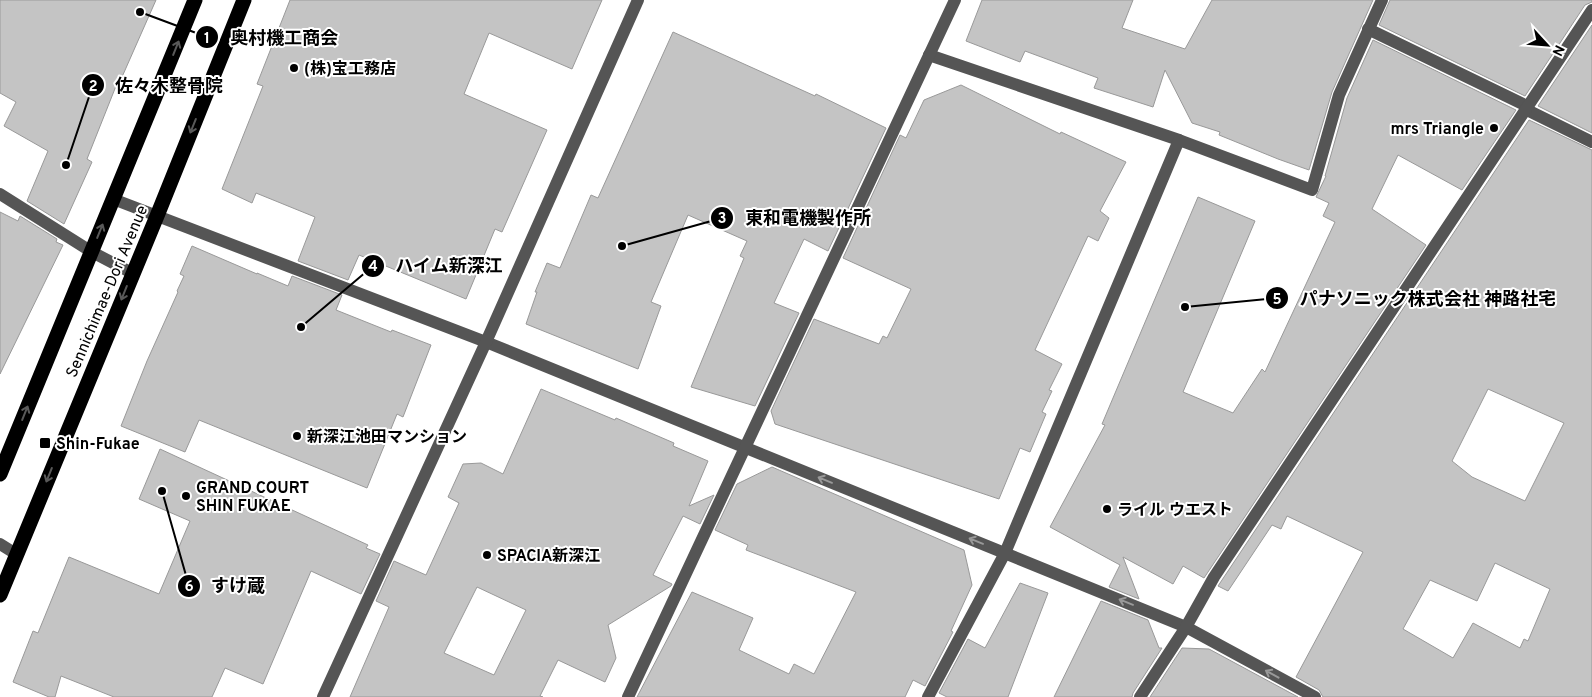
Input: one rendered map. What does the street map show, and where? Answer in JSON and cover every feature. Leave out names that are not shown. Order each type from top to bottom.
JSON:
[{"type":"highway","name":"Sennichimae-Dori Avenue","points":[[0,474],[195,0]]},
{"type":"highway","name":"Sennichimae-Dori Avenue","points":[[0,595],[244,0]]},
{"type":"street","points":[[323,697],[486,342],[638,0]]},
{"type":"street","points":[[628,697],[955,0]]},
{"type":"street","points":[[929,55],[1179,140],[1312,190],[1339,95],[1382,0]]},
{"type":"street","points":[[1140,697],[1186,627],[1214,577],[1592,10]]},
{"type":"street","points":[[1368,29],[1592,142]]},
{"type":"street","points":[[928,697],[1005,553],[1179,140]]},
{"type":"street","points":[[0,194],[92,252],[132,273]]},
{"type":"street","points":[[113,199],[486,342],[1186,627],[1315,697]]},
{"type":"street","points":[[0,544],[16,554]]},
{"type":"building","points":[[0,0],[156,0],[122,77],[120,76],[87,159],[92,162],[64,224],[27,201],[48,151],[4,126],[16,102],[0,93]]},
{"type":"building","points":[[290,0],[602,0],[572,69],[489,33],[464,94],[547,130],[502,232],[495,229],[466,299],[359,255],[348,280],[298,261],[315,217],[256,193],[252,203],[222,189],[263,86],[257,84]]},
{"type":"building","points":[[982,0],[1133,0],[1122,28],[1185,49],[1212,0],[1373,0],[1332,92],[1309,170],[1219,135],[1220,132],[1192,123],[1165,70],[1153,107],[1094,88],[1098,78],[1025,51],[1020,62],[966,41]]},
{"type":"building","points":[[1390,0],[1592,0],[1592,2],[1585,5],[1525,96],[1379,25]]},
{"type":"building","points":[[1592,25],[1592,133],[1538,106]]},
{"type":"building","points":[[673,32],[815,96],[816,94],[886,128],[828,251],[804,239],[774,303],[799,313],[755,406],[691,387],[744,258],[740,256],[747,241],[688,215],[651,302],[661,306],[638,369],[526,324],[537,292],[535,292],[547,263],[560,268],[591,195],[598,198]]},
{"type":"building","points":[[1373,40],[1516,110],[1462,190],[1398,155],[1372,209],[1426,245],[1204,578],[1183,566],[1173,584],[1123,557],[1139,599],[1109,587],[1120,565],[1050,527],[1105,425],[1102,424],[1198,197],[1255,221],[1183,392],[1233,413],[1262,369],[1265,372],[1335,222],[1323,216],[1329,203],[1316,197],[1326,176],[1347,98]]},
{"type":"building","points":[[961,85],[1060,134],[1061,132],[1126,162],[1100,211],[1109,218],[1098,241],[1088,236],[1035,350],[1062,364],[1049,390],[1052,391],[1042,412],[1046,414],[1030,452],[1020,448],[999,499],[775,424],[771,411],[814,319],[879,344],[883,336],[887,338],[911,289],[843,258],[900,135],[906,138],[924,100]]},
{"type":"building","points":[[1529,120],[1592,150],[1592,697],[1323,697],[1319,690],[1296,677],[1363,552],[1287,516],[1281,529],[1272,525],[1228,591],[1218,586]],"holes":[[[1488,389],[1564,423],[1525,501],[1472,477],[1452,461]],[[1495,563],[1550,589],[1528,641],[1524,639],[1520,648],[1473,623],[1453,658],[1403,629],[1430,580],[1477,601]]]},
{"type":"building","points":[[0,212],[18,221],[20,216],[57,239],[56,242],[63,245],[0,374]]},
{"type":"building","points":[[192,246],[288,286],[292,276],[342,295],[336,310],[391,332],[392,330],[431,345],[403,417],[397,414],[367,488],[199,420],[185,452],[121,426],[147,361],[178,292],[184,276],[180,274]]},
{"type":"building","points":[[541,389],[674,443],[673,446],[708,461],[689,506],[714,495],[700,524],[683,516],[653,575],[672,584],[671,586],[608,625],[616,658],[605,682],[558,660],[540,696],[543,697],[350,697],[389,607],[376,601],[394,561],[426,575],[459,503],[448,497],[463,464],[481,463],[503,474]],"holes":[[[477,587],[526,610],[494,675],[444,653]]]},
{"type":"building","points":[[160,449],[368,545],[366,548],[380,554],[361,594],[311,571],[263,684],[225,668],[212,697],[114,697],[61,676],[55,697],[49,697],[13,682],[33,631],[38,633],[69,557],[159,594],[190,521],[139,499]]},
{"type":"building","points":[[772,467],[964,550],[972,585],[951,631],[953,632],[925,686],[913,680],[905,697],[637,697],[692,592],[753,618],[739,650],[789,674],[794,664],[814,674],[856,592],[746,550],[748,545],[715,530],[737,484]]},
{"type":"building","points":[[1020,583],[1048,593],[1008,697],[947,697],[939,693],[968,639],[985,648]]},
{"type":"building","points":[[1101,601],[1148,620],[1159,648],[1162,648],[1132,697],[1054,697]]},
{"type":"building","points":[[1182,648],[1209,649],[1298,697],[1150,697]]},
{"type":"place","name":"奥村機工商会","points":[[140,12]]},
{"type":"place","name":"(株)宝工務店","points":[[294,68]]},
{"type":"place","name":"mrs Triangle","points":[[1494,128]]},
{"type":"place","name":"佐々木整骨院","points":[[66,165]]},
{"type":"place","name":"東和電機製作所","points":[[622,246]]},
{"type":"place","name":"パナソニック株式会社 神路社宅","points":[[1185,307]]},
{"type":"place","name":"ハイム新深江","points":[[301,327]]},
{"type":"place","name":"新深江池田マンション","points":[[297,436]]},
{"type":"place","name":"Shin-Fukae","points":[[45,443]]},
{"type":"place","name":"すけ蔵","points":[[162,491]]},
{"type":"place","name":"GRAND COURT SHIN FUKAE","points":[[186,496]]},
{"type":"place","name":"ライル ウエスト","points":[[1107,509]]},
{"type":"place","name":"SPACIA新深江","points":[[487,555]]}]
